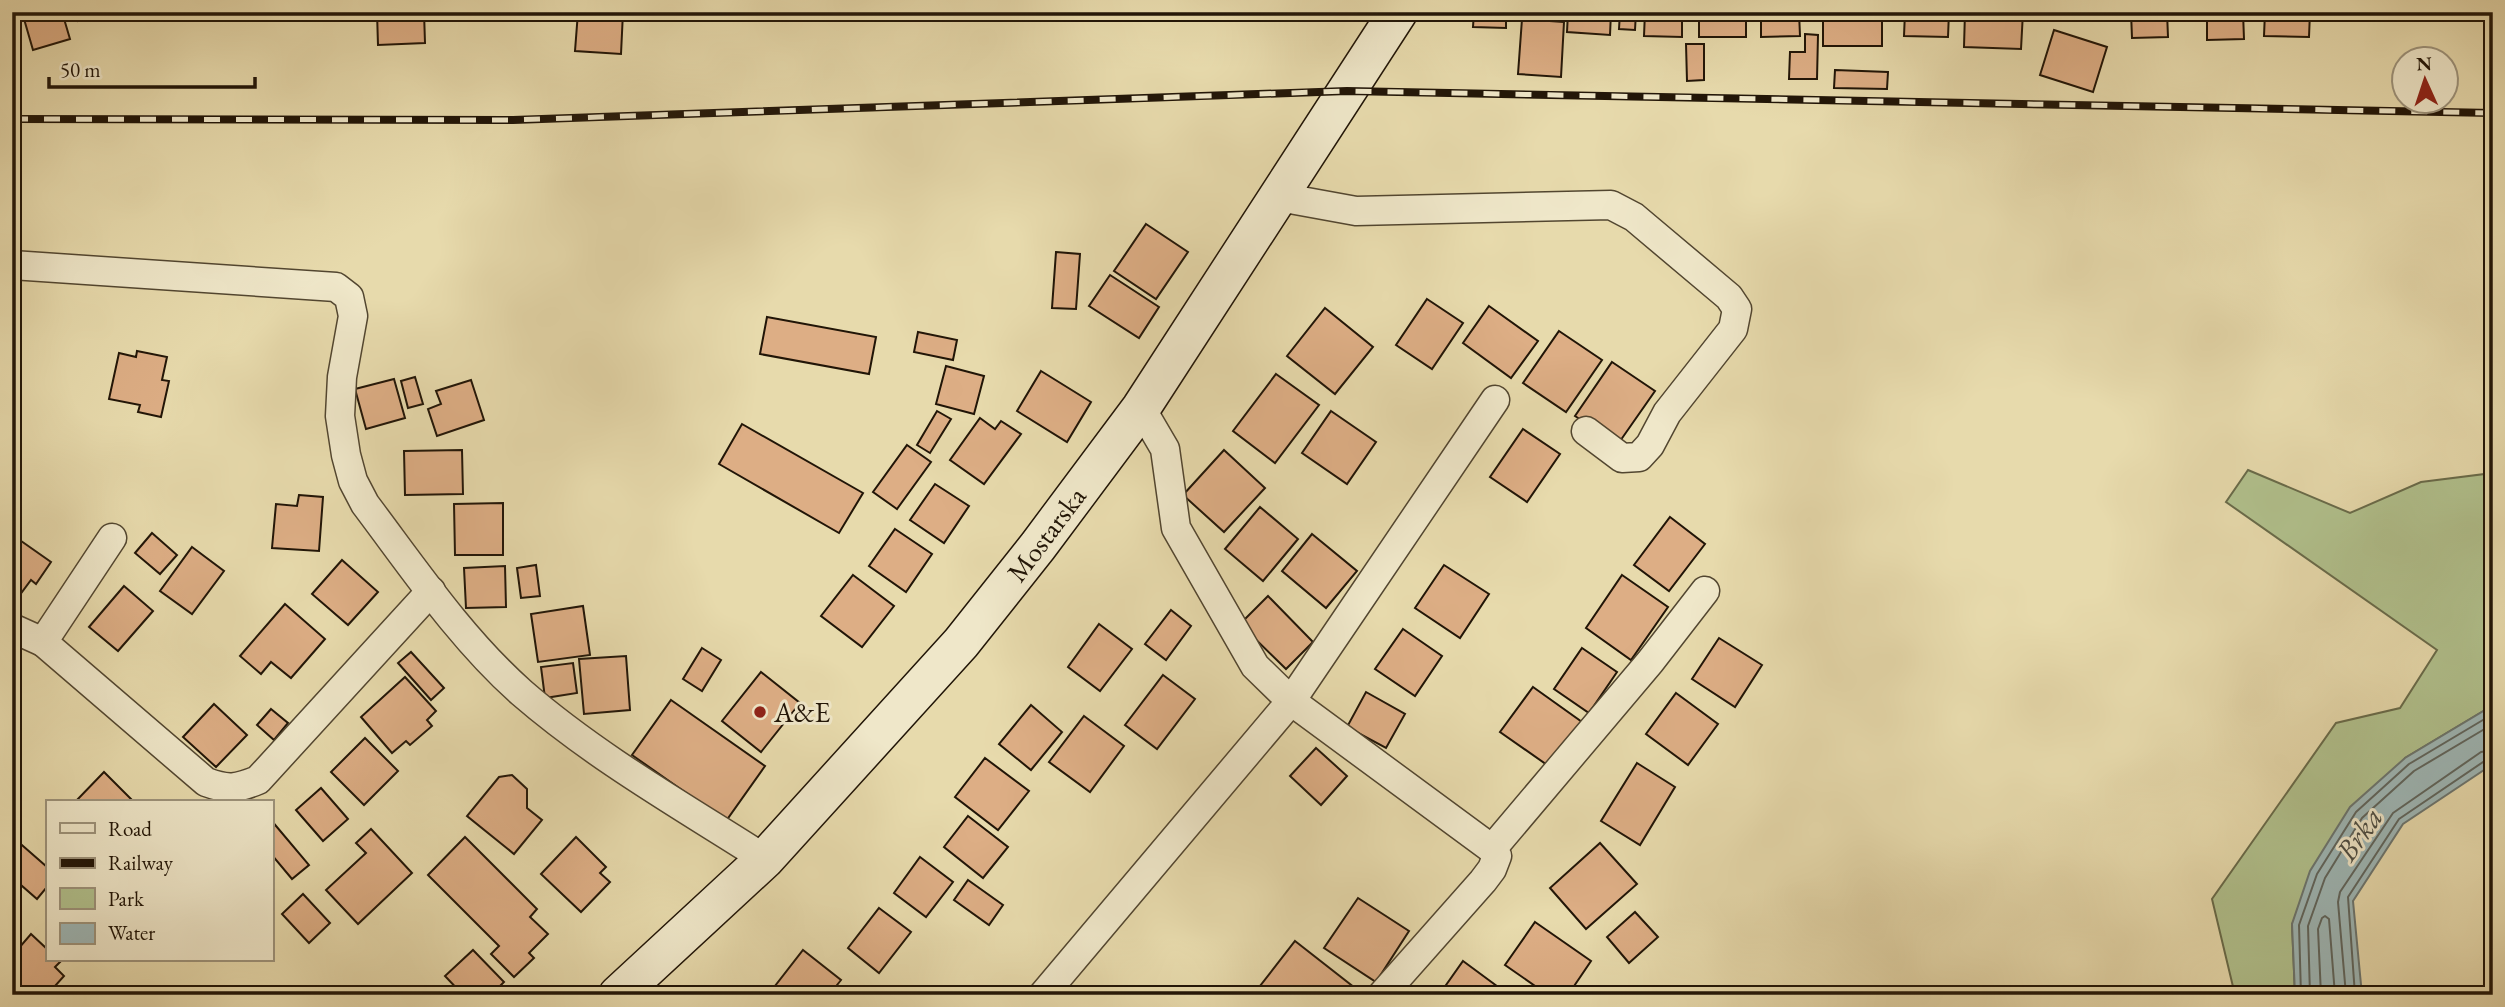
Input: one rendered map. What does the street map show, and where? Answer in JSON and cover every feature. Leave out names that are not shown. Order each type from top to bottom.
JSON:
[{"type":"main road","name":"Mostarska","points":[[618,995],[765,859],[961,643],[1038,546],[1141,408],[1398,12]]},
{"type":"street","points":[[1279,197],[1356,211],[1611,205],[1634,217],[1729,297],[1737,309],[1733,329],[1667,413],[1650,445],[1639,457],[1622,458],[1586,431]]},
{"type":"street","points":[[12,265],[335,287],[349,298],[353,316],[342,377],[340,416],[353,481],[365,504],[466,635],[521,692],[585,743],[765,859]]},
{"type":"street","points":[[1043,995],[1291,701],[1495,400]]},
{"type":"street","points":[[1141,408],[1166,449],[1177,528],[1255,666],[1291,701],[1492,849],[1497,856],[1493,869],[1382,995]]},
{"type":"street","points":[[43,642],[113,538]]},
{"type":"street","points":[[12,628],[43,642],[206,782],[224,788],[241,787],[258,780],[270,768],[431,591]]},
{"type":"street","points":[[1492,849],[1650,662],[1705,591]]},
{"type":"green space","points":[[2248,470],[2350,513],[2421,482],[2493,473],[2493,703],[2405,758],[2292,924],[2295,995],[2235,995],[2212,899],[2336,723],[2400,708],[2437,650],[2226,502]]},
{"type":"water","name":"Brka","points":[[2493,703],[2493,764],[2403,824],[2353,901],[2362,995],[2295,995],[2292,924],[2310,871],[2350,807],[2405,758]]},
{"type":"building","points":[[22,12],[62,12],[70,39],[33,50]]},
{"type":"building","points":[[74,12],[97,12],[78,21]]},
{"type":"building","points":[[377,12],[424,12],[425,43],[378,45]]},
{"type":"building","points":[[578,12],[623,12],[621,54],[575,51]]},
{"type":"building","points":[[1474,12],[1506,12],[1506,28],[1473,27]]},
{"type":"building","points":[[1568,12],[1611,12],[1610,35],[1567,32]]},
{"type":"building","points":[[1620,12],[1636,12],[1635,30],[1619,29]]},
{"type":"building","points":[[1645,12],[1682,12],[1682,37],[1644,36]]},
{"type":"building","points":[[1699,12],[1746,12],[1746,37],[1699,37]]},
{"type":"building","points":[[1761,12],[1799,12],[1800,36],[1761,37]]},
{"type":"building","points":[[1823,12],[1882,12],[1882,46],[1823,46]]},
{"type":"building","points":[[1905,12],[1949,12],[1948,37],[1904,36]]},
{"type":"building","points":[[1965,12],[2023,12],[2021,49],[1964,47]]},
{"type":"building","points":[[2131,12],[2167,12],[2168,37],[2132,38]]},
{"type":"building","points":[[2207,12],[2243,12],[2244,39],[2207,40]]},
{"type":"building","points":[[2265,12],[2310,12],[2309,37],[2264,36]]},
{"type":"building","points":[[1522,19],[1564,22],[1561,77],[1518,74]]},
{"type":"building","points":[[2054,30],[2107,47],[2093,92],[2040,75]]},
{"type":"building","points":[[1805,34],[1818,35],[1817,79],[1789,79],[1790,52],[1805,52]]},
{"type":"building","points":[[1686,44],[1704,44],[1704,80],[1687,81]]},
{"type":"building","points":[[1835,70],[1888,72],[1887,89],[1834,88]]},
{"type":"building","points":[[1146,224],[1188,252],[1156,299],[1114,271]]},
{"type":"building","points":[[1056,252],[1080,254],[1076,309],[1052,308]]},
{"type":"building","points":[[1110,275],[1159,307],[1139,338],[1089,306]]},
{"type":"building","points":[[1427,299],[1463,323],[1432,369],[1396,345]]},
{"type":"building","points":[[1489,306],[1538,341],[1511,378],[1463,343]]},
{"type":"building","points":[[1325,308],[1373,347],[1335,394],[1287,356]]},
{"type":"building","points":[[767,317],[876,337],[869,374],[760,354]]},
{"type":"building","points":[[1559,331],[1602,360],[1566,412],[1523,383]]},
{"type":"building","points":[[918,332],[957,340],[953,360],[914,352]]},
{"type":"building","points":[[137,351],[167,357],[162,380],[169,381],[161,417],[138,412],[140,405],[109,399],[119,353],[136,357]]},
{"type":"building","points":[[1612,362],[1655,391],[1618,444],[1575,416]]},
{"type":"building","points":[[946,366],[984,376],[974,414],[936,404]]},
{"type":"building","points":[[1041,371],[1091,402],[1067,442],[1017,411]]},
{"type":"building","points":[[1276,374],[1319,405],[1275,463],[1233,431]]},
{"type":"building","points":[[415,377],[423,404],[408,408],[401,381]]},
{"type":"building","points":[[394,379],[405,418],[366,429],[355,389]]},
{"type":"building","points":[[471,380],[484,420],[437,436],[428,409],[441,404],[436,391]]},
{"type":"building","points":[[937,411],[951,419],[930,453],[917,445]]},
{"type":"building","points":[[1331,411],[1376,442],[1347,484],[1302,453]]},
{"type":"building","points":[[980,418],[995,429],[1001,421],[1021,434],[984,484],[950,460]]},
{"type":"building","points":[[742,424],[863,493],[839,533],[719,464]]},
{"type":"building","points":[[1523,429],[1560,454],[1527,502],[1490,477]]},
{"type":"building","points":[[907,445],[931,462],[897,509],[873,492]]},
{"type":"building","points":[[462,450],[463,494],[405,495],[404,451]]},
{"type":"building","points":[[1224,450],[1265,488],[1224,532],[1183,495]]},
{"type":"building","points":[[935,484],[969,506],[944,543],[910,520]]},
{"type":"building","points":[[299,495],[323,497],[319,551],[272,548],[276,504],[297,506]]},
{"type":"building","points":[[503,503],[503,555],[455,555],[454,504]]},
{"type":"building","points":[[1260,507],[1298,539],[1263,581],[1225,549]]},
{"type":"building","points":[[1670,517],[1705,544],[1669,591],[1634,565]]},
{"type":"building","points":[[895,529],[932,554],[906,592],[869,566]]},
{"type":"building","points":[[152,533],[177,555],[160,574],[135,553]]},
{"type":"building","points":[[1312,534],[1357,571],[1326,608],[1282,571]]},
{"type":"building","points":[[14,536],[51,562],[36,584],[31,580],[19,596],[12,591]]},
{"type":"building","points":[[192,547],[224,571],[192,614],[160,591]]},
{"type":"building","points":[[342,560],[378,592],[348,625],[312,594]]},
{"type":"building","points":[[536,565],[540,596],[521,598],[517,568]]},
{"type":"building","points":[[1444,565],[1489,594],[1460,638],[1415,608]]},
{"type":"building","points":[[505,566],[506,607],[466,608],[464,568]]},
{"type":"building","points":[[853,575],[894,606],[862,647],[821,616]]},
{"type":"building","points":[[1622,575],[1668,607],[1631,660],[1586,628]]},
{"type":"building","points":[[124,586],[153,611],[118,651],[89,627]]},
{"type":"building","points":[[1268,596],[1313,642],[1286,669],[1240,624]]},
{"type":"building","points":[[285,604],[325,639],[291,678],[271,662],[261,674],[240,656]]},
{"type":"building","points":[[583,606],[590,655],[538,662],[531,614]]},
{"type":"building","points":[[1171,610],[1191,626],[1166,660],[1145,644]]},
{"type":"building","points":[[1099,624],[1132,649],[1100,691],[1068,667]]},
{"type":"building","points":[[1403,629],[1442,656],[1415,696],[1375,669]]},
{"type":"building","points":[[1719,638],[1762,665],[1735,707],[1692,679]]},
{"type":"building","points":[[702,648],[721,660],[702,691],[683,679]]},
{"type":"building","points":[[1582,648],[1617,672],[1589,713],[1554,689]]},
{"type":"building","points":[[411,652],[444,688],[431,700],[398,663]]},
{"type":"building","points":[[626,656],[630,710],[584,714],[579,659]]},
{"type":"building","points":[[573,663],[577,693],[545,698],[541,667]]},
{"type":"building","points":[[761,672],[800,703],[761,752],[722,721]]},
{"type":"building","points":[[1163,675],[1195,699],[1157,749],[1125,725]]},
{"type":"building","points":[[405,677],[436,711],[427,720],[432,726],[410,745],[406,741],[392,753],[361,717]]},
{"type":"building","points":[[1533,687],[1582,722],[1550,767],[1500,732]]},
{"type":"building","points":[[1366,692],[1405,714],[1386,748],[1347,727]]},
{"type":"building","points":[[1676,693],[1718,724],[1688,765],[1646,734]]},
{"type":"building","points":[[671,700],[765,766],[726,821],[632,755]]},
{"type":"building","points":[[214,704],[247,735],[216,767],[183,737]]},
{"type":"building","points":[[1031,705],[1062,732],[1031,770],[999,744]]},
{"type":"building","points":[[271,709],[288,723],[274,740],[257,725]]},
{"type":"building","points":[[1084,716],[1124,746],[1090,792],[1049,762]]},
{"type":"building","points":[[365,738],[398,771],[364,805],[331,772]]},
{"type":"building","points":[[1316,748],[1347,776],[1321,805],[1290,776]]},
{"type":"building","points":[[985,758],[1029,791],[998,830],[955,797]]},
{"type":"building","points":[[1637,763],[1675,787],[1640,845],[1601,821]]},
{"type":"building","points":[[104,772],[132,800],[77,800]]},
{"type":"building","points":[[512,775],[527,789],[527,808],[542,820],[514,854],[467,816],[499,777]]},
{"type":"building","points":[[321,788],[348,819],[323,841],[296,810]]},
{"type":"building","points":[[968,816],[1008,847],[983,878],[944,847]]},
{"type":"building","points":[[273,822],[309,865],[292,879],[273,856]]},
{"type":"building","points":[[371,829],[412,873],[358,924],[326,890],[366,853],[356,843]]},
{"type":"building","points":[[465,837],[537,909],[530,917],[548,934],[529,953],[534,958],[514,977],[491,954],[499,946],[428,875]]},
{"type":"building","points":[[576,837],[606,867],[600,873],[610,882],[581,912],[541,874]]},
{"type":"building","points":[[15,839],[46,866],[46,888],[37,899],[22,886],[12,897],[12,842]]},
{"type":"building","points":[[1600,843],[1637,884],[1586,929],[1550,888]]},
{"type":"building","points":[[920,857],[953,882],[926,917],[894,893]]},
{"type":"building","points":[[968,880],[1003,905],[989,925],[954,900]]},
{"type":"building","points":[[303,894],[330,923],[309,943],[282,914]]},
{"type":"building","points":[[1358,898],[1409,931],[1376,982],[1324,948]]},
{"type":"building","points":[[879,908],[911,932],[879,973],[848,948]]},
{"type":"building","points":[[1635,912],[1658,937],[1629,963],[1607,937]]},
{"type":"building","points":[[1535,922],[1591,961],[1568,995],[1548,995],[1505,965]]},
{"type":"building","points":[[31,934],[46,948],[46,962],[60,962],[55,967],[64,976],[47,995],[38,988],[32,995],[12,995],[12,956]]},
{"type":"building","points":[[1295,941],[1355,988],[1350,995],[1253,995]]},
{"type":"building","points":[[473,950],[504,982],[491,995],[463,995],[445,976]]},
{"type":"building","points":[[803,950],[841,980],[829,995],[768,995]]},
{"type":"building","points":[[1463,961],[1509,995],[1439,995]]},
{"type":"railway","points":[[12,119],[513,120],[1347,91],[2493,113]]},
{"type":"place","name":"A&E","points":[[760,712]]}]
